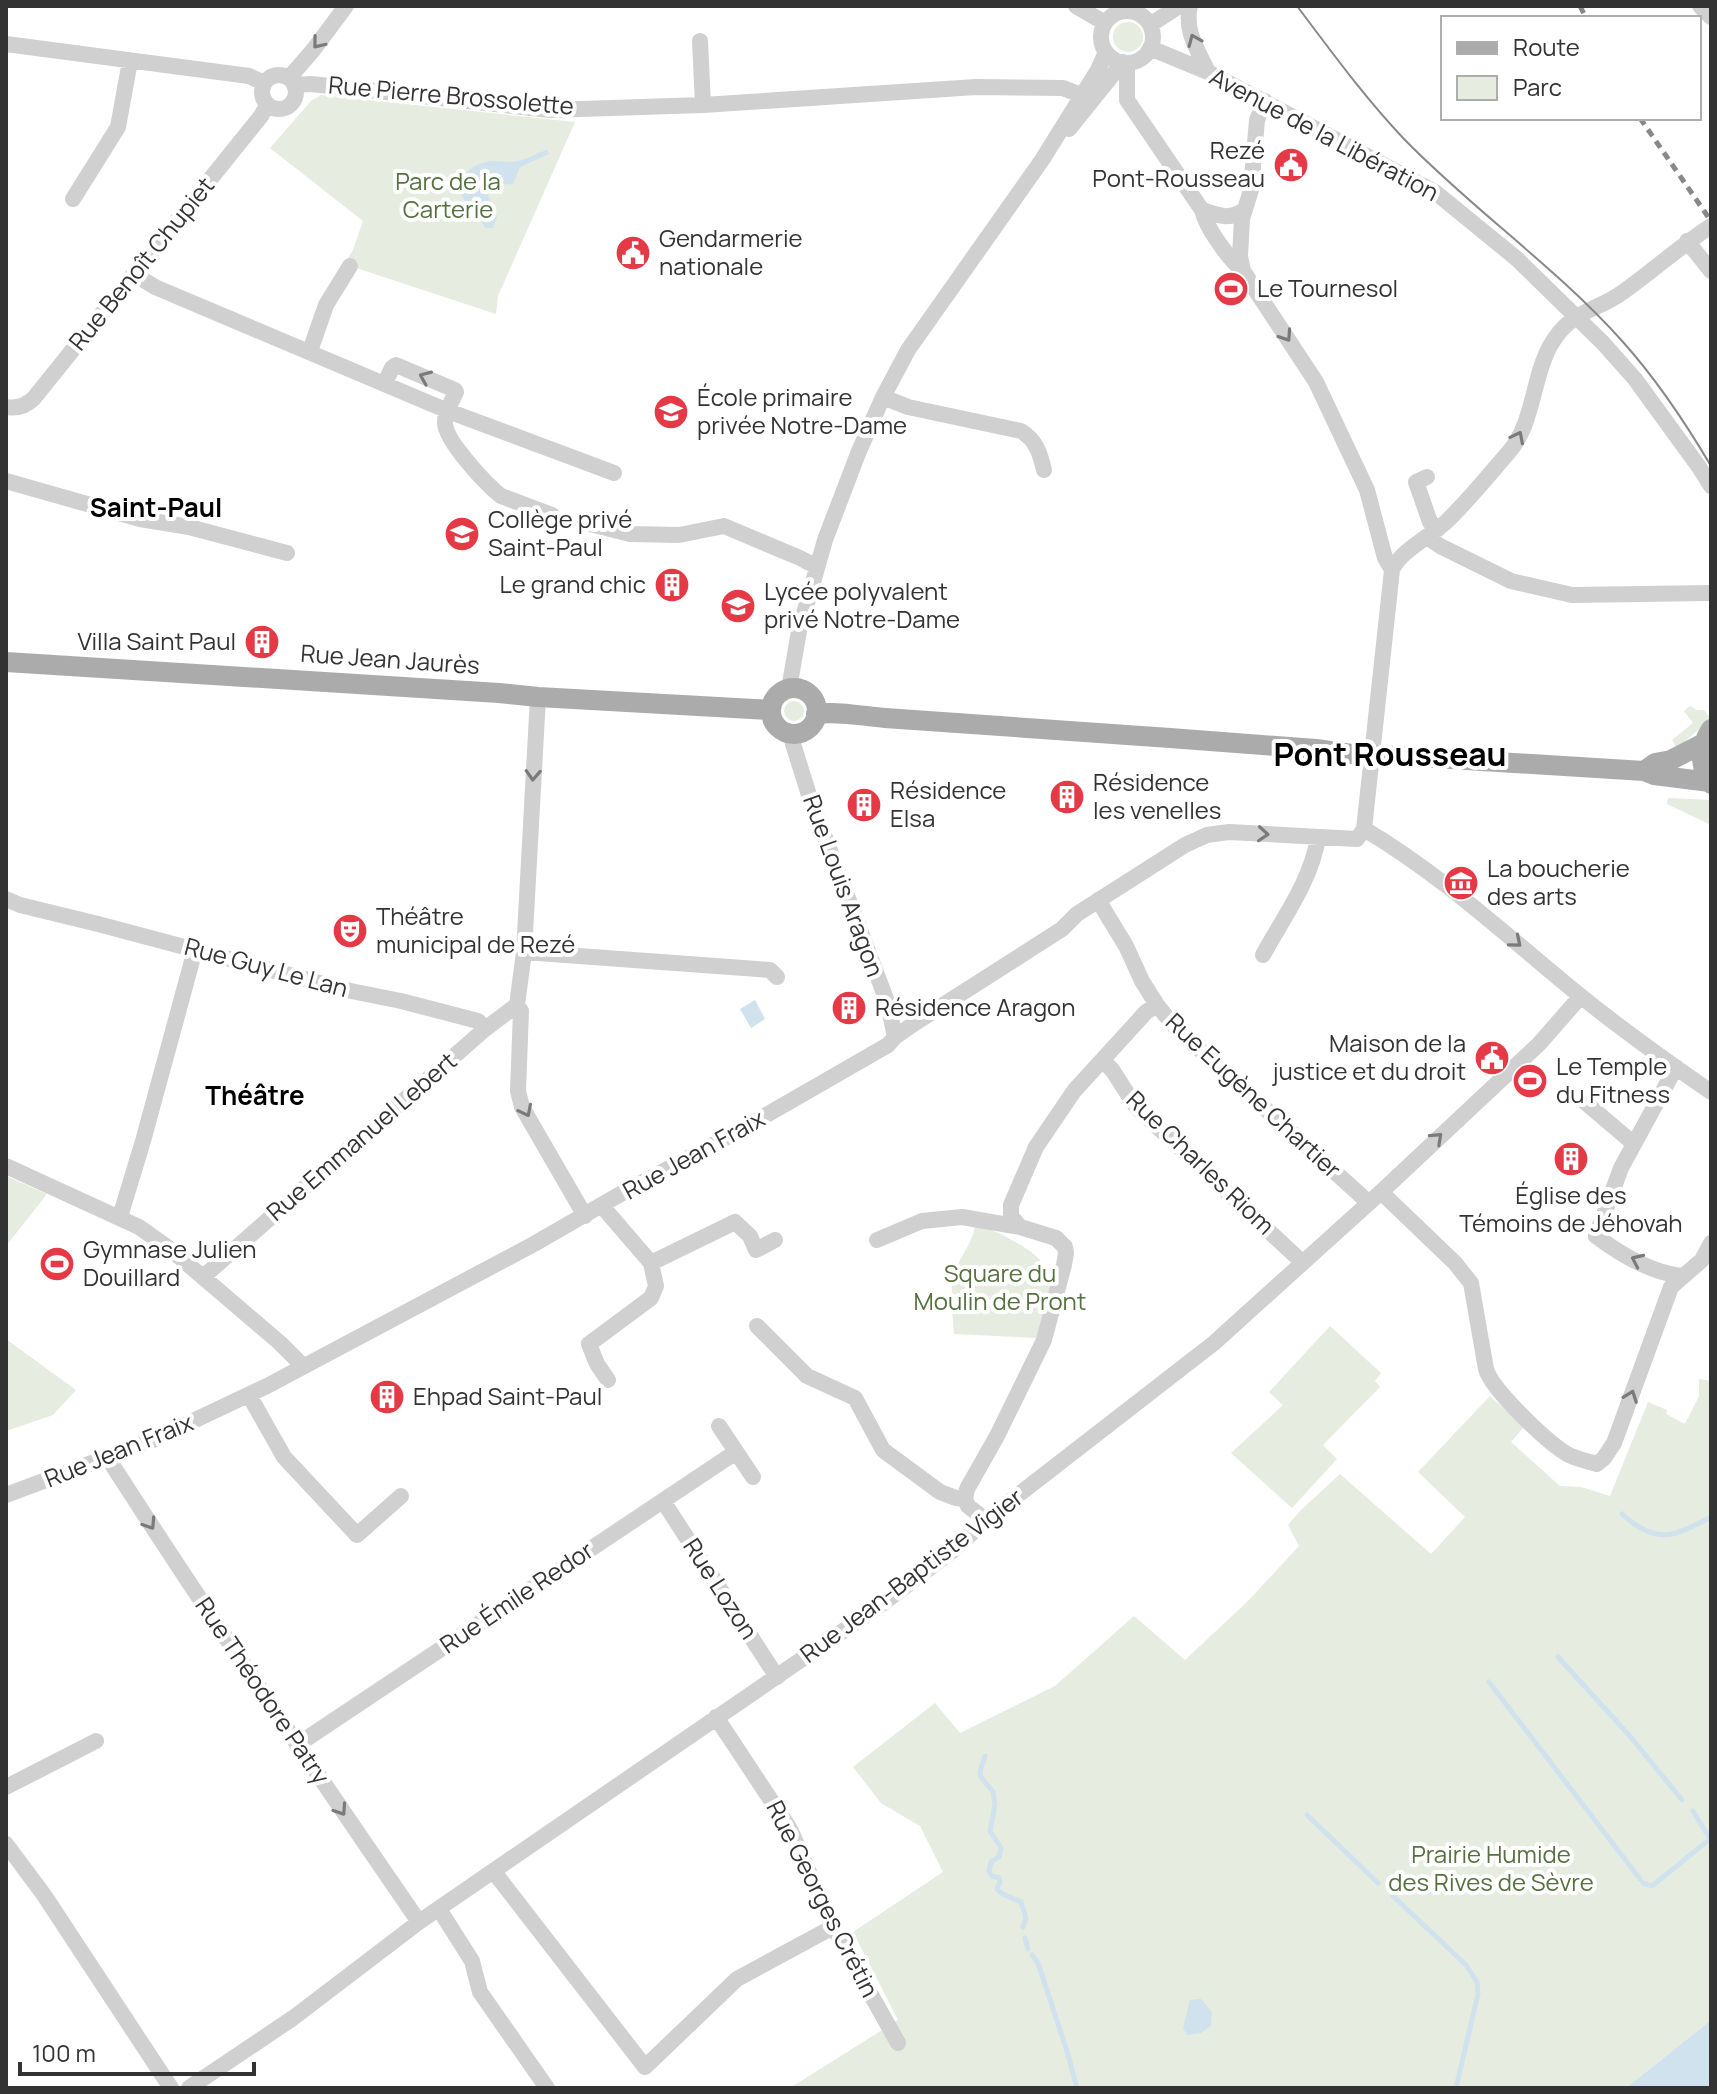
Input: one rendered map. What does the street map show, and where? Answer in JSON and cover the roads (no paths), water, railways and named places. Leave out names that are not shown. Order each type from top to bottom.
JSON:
[{"type":"main road","name":"Rue Jean Jaurès","points":[[6,662],[771,710]]},
{"type":"main road","points":[[789,689],[801,690],[811,696],[816,707],[813,723],[800,733],[784,732],[775,724],[771,710],[778,695],[789,689]]},
{"type":"main road","points":[[816,714],[1373,755],[1644,771],[1710,783],[1702,763],[1707,736]]},
{"type":"main road","points":[[1644,771],[1655,763],[1671,760],[1707,736]]},
{"type":"street","points":[[292,81],[283,75],[272,76],[264,83],[263,99],[267,105],[281,109],[291,104],[295,98],[292,81],[346,6]]},
{"type":"street","points":[[1076,6],[1105,23]]},
{"type":"street","points":[[1150,25],[1179,6]]},
{"type":"street","points":[[1190,6],[1189,29],[1208,72]]},
{"type":"street","points":[[1700,6],[1711,17]]},
{"type":"street","points":[[1129,11],[1142,16],[1150,25],[1150,48],[1141,58],[1125,62],[1113,59],[1106,52],[1101,37],[1105,23],[1116,14],[1129,11]]},
{"type":"street","points":[[700,41],[703,105]]},
{"type":"street","points":[[6,44],[249,76],[264,83]]},
{"type":"street","name":"Avenue de la Libération","points":[[1150,48],[1208,72],[1435,192],[1517,259],[1576,316],[1635,379],[1711,486]]},
{"type":"street","points":[[1042,160],[1106,52]]},
{"type":"street","points":[[73,199],[118,127],[130,61]]},
{"type":"street","points":[[789,689],[799,631],[825,540],[848,477],[883,397],[908,350],[1042,160],[1125,62]]},
{"type":"street","points":[[1125,62],[1127,100]]},
{"type":"street","name":"Rue Pierre Brossolette","points":[[292,81],[550,110],[703,105],[976,87],[1063,88],[1081,95]]},
{"type":"street","points":[[1099,91],[1127,100],[1316,382],[1367,490],[1385,558],[1392,570]]},
{"type":"street","points":[[1243,271],[1240,245],[1244,210],[1251,190],[1257,120],[1265,101]]},
{"type":"street","name":"Rue Benoît Chupiet","points":[[6,407],[17,408],[34,398],[267,105]]},
{"type":"street","points":[[1202,210],[1224,217],[1244,210]]},
{"type":"street","points":[[1711,226],[1620,294],[1576,316],[1559,333],[1549,347],[1515,446],[1464,503],[1398,560],[1392,570],[1364,829],[1429,871],[1581,996],[1711,1092]]},
{"type":"street","points":[[1687,241],[1711,271]]},
{"type":"street","points":[[310,351],[330,297],[350,266]]},
{"type":"street","points":[[134,274],[155,287],[385,383],[396,365],[455,390],[445,418],[450,438],[501,496],[552,515]]},
{"type":"street","points":[[883,397],[908,407],[1021,431],[1038,448],[1044,470]]},
{"type":"street","points":[[448,411],[614,473]]},
{"type":"street","points":[[1427,477],[1416,482],[1432,533],[1440,546],[1511,581],[1572,595],[1711,593]]},
{"type":"street","points":[[6,481],[140,519],[189,527],[287,553]]},
{"type":"street","points":[[582,522],[630,534],[679,535],[724,526],[817,567]]},
{"type":"street","points":[[538,697],[524,952],[517,1005],[521,1011],[519,1100],[585,1216]]},
{"type":"street","name":"Rue Louis Aragon","points":[[791,734],[809,795],[888,1004],[895,1037]]},
{"type":"street","name":"Rue Jean Fraix","points":[[6,1495],[153,1440],[249,1395],[585,1216],[888,1045],[895,1037],[1062,929],[1077,914],[1185,845],[1207,835],[1229,832],[1357,839],[1364,829]]},
{"type":"street","points":[[1263,955],[1304,882],[1318,838]]},
{"type":"street","name":"Rue Guy Le Lan","points":[[6,899],[346,990],[478,1021],[485,1029]]},
{"type":"street","name":"Rue Eugène Chartier","points":[[1098,900],[1126,946],[1142,981],[1175,1027],[1455,1263],[1471,1283],[1488,1377],[1528,1420],[1567,1454],[1597,1464],[1614,1443],[1671,1287],[1685,1274]]},
{"type":"street","points":[[120,1217],[195,950]]},
{"type":"street","points":[[524,952],[770,970],[777,977]]},
{"type":"street","name":"Rue Jean-Baptiste Vigier","points":[[189,2088],[293,2018],[419,1922],[875,1609],[956,1548],[986,1520],[1214,1343],[1539,1044],[1581,996]]},
{"type":"street","points":[[485,1029],[517,1005]]},
{"type":"street","points":[[1020,1227],[1011,1216],[1011,1205],[1036,1147],[1074,1091],[1146,1012],[1157,1005]]},
{"type":"street","name":"Rue Emmanuel Lebert","points":[[203,1277],[485,1029]]},
{"type":"street","name":"Rue Charles Riom","points":[[1103,1060],[1136,1107],[1302,1262]]},
{"type":"street","points":[[1676,1067],[1613,1184],[1596,1236],[1618,1251],[1666,1273],[1685,1274],[1702,1260],[1711,1243]]},
{"type":"street","points":[[1580,1098],[1633,1143]]},
{"type":"street","points":[[6,1166],[120,1217],[153,1236],[303,1366]]},
{"type":"street","points":[[602,1206],[651,1263],[656,1286],[651,1298],[589,1344],[608,1380]]},
{"type":"street","points":[[877,1240],[917,1222],[962,1217],[1020,1227],[1056,1238],[1065,1247],[1066,1256],[1044,1340],[967,1489],[965,1499],[968,1506],[986,1520]]},
{"type":"street","points":[[651,1263],[735,1222],[750,1236],[756,1250],[775,1240]]},
{"type":"street","points":[[757,1326],[807,1376],[855,1398],[883,1450],[940,1492],[965,1499]]},
{"type":"street","points":[[249,1395],[284,1457],[357,1535],[401,1496]]},
{"type":"street","points":[[719,1426],[753,1477]]},
{"type":"street","name":"Rue Émile Redor","points":[[297,1745],[736,1452]]},
{"type":"street","name":"Rue Théodore Patry","points":[[110,1457],[136,1503],[419,1922]]},
{"type":"street","name":"Rue Lozon","points":[[663,1501],[777,1677]]},
{"type":"street","name":"Rue Georges Crétin","points":[[716,1717],[790,1829],[833,1927],[898,2043]]},
{"type":"street","points":[[6,1787],[96,1741]]},
{"type":"street","points":[[6,1844],[44,1895],[171,2088]]},
{"type":"street","points":[[494,1872],[645,2067],[737,1979],[833,1927]]},
{"type":"street","points":[[439,1909],[472,1961],[480,1992],[547,2088]]},
{"type":"water","points":[[547,150],[549,154],[520,167],[513,184],[495,184],[489,188],[487,192],[497,217],[493,228],[485,228],[463,198],[463,177],[479,164],[518,161]]},
{"type":"water","points":[[755,1000],[765,1019],[751,1028],[740,1009]]},
{"type":"water","points":[[1201,1999],[1212,2012],[1211,2026],[1201,2033],[1187,2035],[1183,2028],[1190,2000]]},
{"type":"water","points":[[1711,2020],[1711,2088],[1626,2088]]},
{"type":"waterway","points":[[1622,1514],[1645,1530],[1665,1535],[1711,1517]]},
{"type":"waterway","points":[[1558,1657],[1629,1735],[1682,1800]]},
{"type":"waterway","points":[[1489,1682],[1640,1879]]},
{"type":"waterway","points":[[985,1756],[981,1777],[993,1792],[995,1805],[990,1831],[1001,1848],[989,1871],[999,1878],[997,1889],[1001,1893],[1021,1902],[1026,1918],[1023,1927]]},
{"type":"waterway","points":[[1693,1811],[1710,1839]]},
{"type":"waterway","points":[[1307,1815],[1378,1883]]},
{"type":"waterway","points":[[1643,1883],[1652,1886],[1711,1841]]},
{"type":"waterway","points":[[1393,1896],[1466,1965],[1477,1982],[1478,1994],[1456,2088]]},
{"type":"waterway","points":[[1025,1938],[1028,1949]]},
{"type":"waterway","points":[[1032,1955],[1038,1963],[1077,2088]]},
{"type":"tram line","points":[[1297,6],[1362,91],[1404,139],[1570,289],[1623,342],[1670,402],[1711,466]]},
{"type":"railway","points":[[1580,6],[1585,16]]},
{"type":"railway","points":[[1641,120],[1711,221]]},
{"type":"place","name":"Rezé Pont-Rousseau","points":[[1291,165]]},
{"type":"place","name":"Gendarmerie nationale","points":[[633,253]]},
{"type":"place","name":"Le Tournesol","points":[[1231,289]]},
{"type":"place","name":"École primaire privée Notre-Dame","points":[[671,412]]},
{"type":"place","name":"Collège privé Saint-Paul","points":[[462,534]]},
{"type":"place","name":"Le grand chic","points":[[672,585]]},
{"type":"place","name":"Lycée polyvalent privé Notre-Dame","points":[[738,606]]},
{"type":"place","name":"Villa Saint Paul","points":[[262,642]]},
{"type":"place","name":"Résidence les venelles","points":[[1067,797]]},
{"type":"place","name":"Résidence Elsa","points":[[864,805]]},
{"type":"place","name":"La boucherie des arts","points":[[1461,883]]},
{"type":"place","name":"Théâtre municipal de Rezé","points":[[350,931]]},
{"type":"place","name":"Résidence Aragon","points":[[849,1008]]},
{"type":"place","name":"Maison de la justice et du droit","points":[[1492,1058]]},
{"type":"place","name":"Le Temple du Fitness","points":[[1530,1081]]},
{"type":"place","name":"Église des Témoins de Jéhovah","points":[[1571,1159]]},
{"type":"place","name":"Gymnase Julien Douillard","points":[[57,1264]]},
{"type":"place","name":"Ehpad Saint-Paul","points":[[387,1397]]},
{"type":"district","name":"Saint-Paul","points":[[156,508]]},
{"type":"district","name":"Pont Rousseau","points":[[1390,755]]},
{"type":"district","name":"Théâtre","points":[[255,1096]]},
{"type":"park label","name":"Parc de la Carterie","points":[[448,196]]},
{"type":"park label","name":"Square du Moulin de Pront","points":[[1000,1288]]},
{"type":"park label","name":"Prairie Humide des Rives de Sèvre","points":[[1491,1869]]}]
